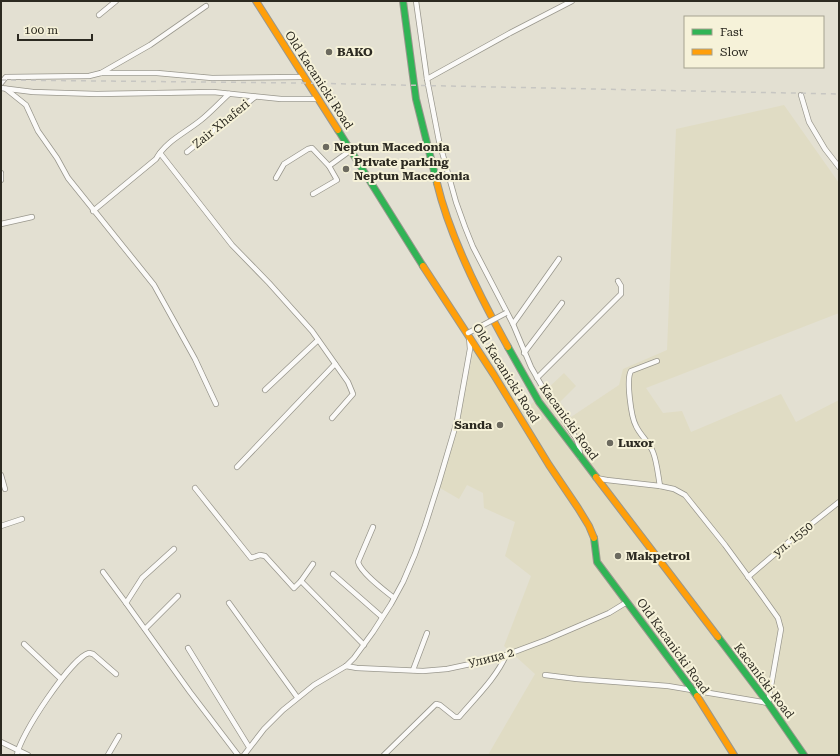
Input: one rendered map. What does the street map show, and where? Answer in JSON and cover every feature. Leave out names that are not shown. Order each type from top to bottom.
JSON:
[{"type":"street","points":[[99,15],[116,1]]},
{"type":"street","name":"Old Kacanicki Road","points":[[256,1],[437,287],[468,333],[552,470],[589,526],[594,538],[594,549],[597,562],[692,690],[734,755]]},
{"type":"street","points":[[403,1],[410,55]]},
{"type":"street","points":[[407,1],[410,55]]},
{"type":"street","points":[[416,1],[427,79],[439,141],[456,202],[473,248],[513,324],[524,353],[537,378],[576,438],[579,446],[580,457]]},
{"type":"street","points":[[427,79],[572,1]]},
{"type":"street","points":[[1,83],[6,77],[89,76],[100,73],[150,45],[206,6]]},
{"type":"street","name":"Kacanicki Road","points":[[410,55],[416,99],[440,197],[456,243],[496,326],[515,361],[539,402],[768,704],[804,755]]},
{"type":"street","points":[[100,73],[158,73],[212,78],[303,77]]},
{"type":"street","points":[[3,89],[33,92],[97,94],[213,92],[280,99],[318,99]]},
{"type":"street","points":[[3,89],[26,105],[38,131],[57,158],[68,178],[154,285],[195,359],[216,404]]},
{"type":"street","points":[[94,211],[156,159],[167,144],[202,119],[229,94]]},
{"type":"street","points":[[801,95],[809,122],[825,149],[839,167]]},
{"type":"street","name":"Zair Xhaferi","points":[[187,152],[255,97]]},
{"type":"street","points":[[276,178],[284,164],[312,148],[329,166],[337,180],[313,194]]},
{"type":"street","points":[[329,166],[351,150]]},
{"type":"street","points":[[160,153],[232,245],[269,283],[312,331],[348,382],[353,394],[332,418]]},
{"type":"street","points":[[1,173],[1,180]]},
{"type":"street","points":[[1,224],[32,217]]},
{"type":"street","points":[[513,324],[559,259]]},
{"type":"street","points":[[537,378],[621,294],[621,286],[618,281]]},
{"type":"street","points":[[524,353],[562,303]]},
{"type":"street","points":[[244,755],[264,729],[297,697],[329,675],[346,666],[364,645],[394,598],[406,575],[425,526],[457,421],[470,349],[468,333],[506,313]]},
{"type":"street","points":[[266,390],[318,340]]},
{"type":"street","points":[[657,361],[631,371],[628,377],[631,407],[636,426],[648,442],[653,453],[660,486]]},
{"type":"street","points":[[237,467],[335,364]]},
{"type":"street","points":[[1,475],[5,489]]},
{"type":"street","points":[[545,675],[668,686],[768,704],[781,629],[780,623],[778,618],[725,545],[685,495],[674,489],[596,478]]},
{"type":"street","points":[[196,488],[251,558],[260,555],[265,556],[294,588],[313,564]]},
{"type":"street","name":"ул. 1550","points":[[748,577],[791,540],[839,502]]},
{"type":"street","points":[[1,526],[22,519]]},
{"type":"street","points":[[373,527],[358,562],[359,566],[394,598]]},
{"type":"street","points":[[126,602],[142,578],[174,549]]},
{"type":"street","points":[[103,572],[190,692],[238,755]]},
{"type":"street","points":[[333,574],[382,617]]},
{"type":"street","points":[[301,581],[364,645]]},
{"type":"street","points":[[145,628],[178,596]]},
{"type":"street","name":"Улица 2","points":[[346,666],[357,668],[424,671],[446,669],[506,655],[602,616],[627,602]]},
{"type":"street","points":[[229,603],[297,697]]},
{"type":"street","points":[[413,670],[427,633]]},
{"type":"street","points":[[24,644],[61,679]]},
{"type":"street","points":[[188,648],[249,748]]},
{"type":"street","points":[[17,753],[24,735],[61,679],[83,656],[89,653],[93,654],[116,674]]},
{"type":"street","points":[[384,755],[434,705],[440,705],[455,717],[459,717],[491,679],[503,663],[506,655]]},
{"type":"street","points":[[108,755],[119,736]]},
{"type":"street","points":[[1,742],[17,753],[28,755]]},
{"type":"shaded area","points":[[784,105],[839,183],[839,313],[646,388],[663,413],[682,411],[691,432],[781,394],[796,422],[839,400],[839,755],[488,755],[535,674],[504,646],[531,576],[505,556],[515,522],[484,508],[483,493],[467,485],[459,499],[440,488],[460,414],[474,348],[484,351],[525,410],[564,373],[576,386],[560,402],[571,417],[619,385],[623,369],[667,350],[676,129]]},
{"type":"railway","points":[[1,80],[301,83],[839,94]]},
{"type":"traffic: fast","points":[[403,1],[416,99],[437,183]]},
{"type":"traffic: fast","points":[[338,130],[423,266]]},
{"type":"traffic: fast","points":[[508,347],[539,402],[596,477]]},
{"type":"traffic: fast","points":[[594,538],[597,562],[697,696]]},
{"type":"traffic: fast","points":[[718,637],[768,703],[804,755]]},
{"type":"traffic: slow","points":[[256,1],[338,130]]},
{"type":"traffic: slow","points":[[437,183],[450,225],[467,267],[508,347]]},
{"type":"traffic: slow","points":[[423,266],[494,375],[549,465],[578,508],[589,526],[594,538]]},
{"type":"traffic: slow","points":[[596,477],[718,637]]},
{"type":"traffic: slow","points":[[697,696],[734,755]]},
{"type":"place","name":"BAKO","points":[[329,52]]},
{"type":"place","name":"Neptun Macedonia","points":[[326,147]]},
{"type":"place","name":"Private parking Neptun Macedonia","points":[[346,169]]},
{"type":"place","name":"Sanda","points":[[500,425]]},
{"type":"place","name":"Luxor","points":[[610,443]]},
{"type":"place","name":"Makpetrol","points":[[618,556]]}]
